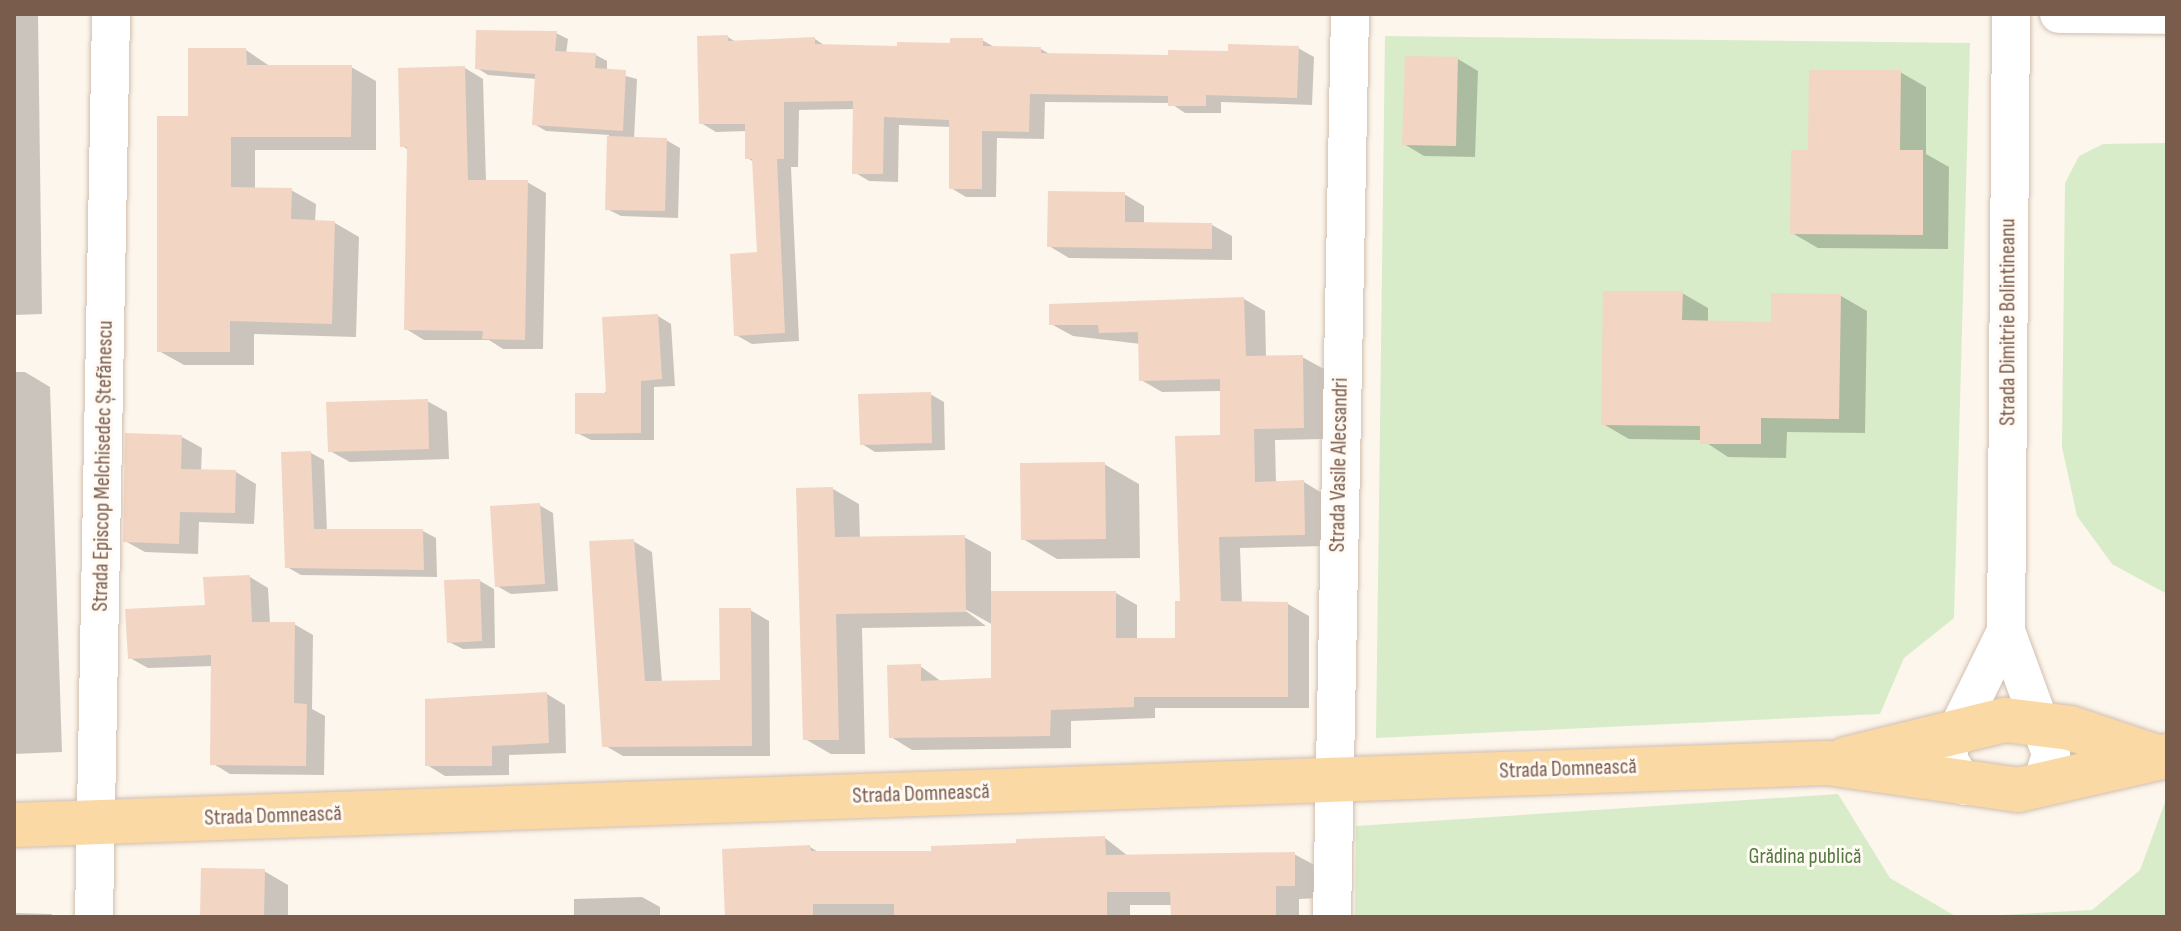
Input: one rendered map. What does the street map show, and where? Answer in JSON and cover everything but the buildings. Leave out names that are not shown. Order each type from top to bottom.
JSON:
[{"type":"main road","name":"Strada Domnească","points":[[1827,763],[2005,720],[2040,721],[2162,757]]},
{"type":"main road","name":"Strada Domnească","points":[[14,825],[1334,777],[1827,763],[1995,791],[2041,787],[2162,757]]},
{"type":"street","name":"Strada Episcop Melchisedec Ștefănescu","points":[[94,917],[111,14]]},
{"type":"street","name":"Strada Vasile Alecsandri","points":[[1332,917],[1350,14]]},
{"type":"street","name":"Strada Dimitrie Bolintineanu","points":[[2011,14],[2006,631],[2051,754],[2041,787]]},
{"type":"street","points":[[2059,14],[2167,15]]},
{"type":"street","name":"Strada Dimitrie Bolintineanu","points":[[1965,786],[1948,759],[2006,631]]},
{"type":"green space","points":[[1385,36],[1970,43],[1954,618],[1904,658],[1880,714],[1376,738]]},
{"type":"green space","points":[[2167,143],[2167,594],[2112,564],[2077,516],[2062,447],[2065,183],[2079,156],[2103,144]]},
{"type":"green space","name":"Grădina publică","points":[[1838,794],[1890,878],[1957,917],[1355,917],[1356,826]]},
{"type":"green space","points":[[2167,797],[2167,917],[1964,917],[2092,910],[2140,870]]}]
